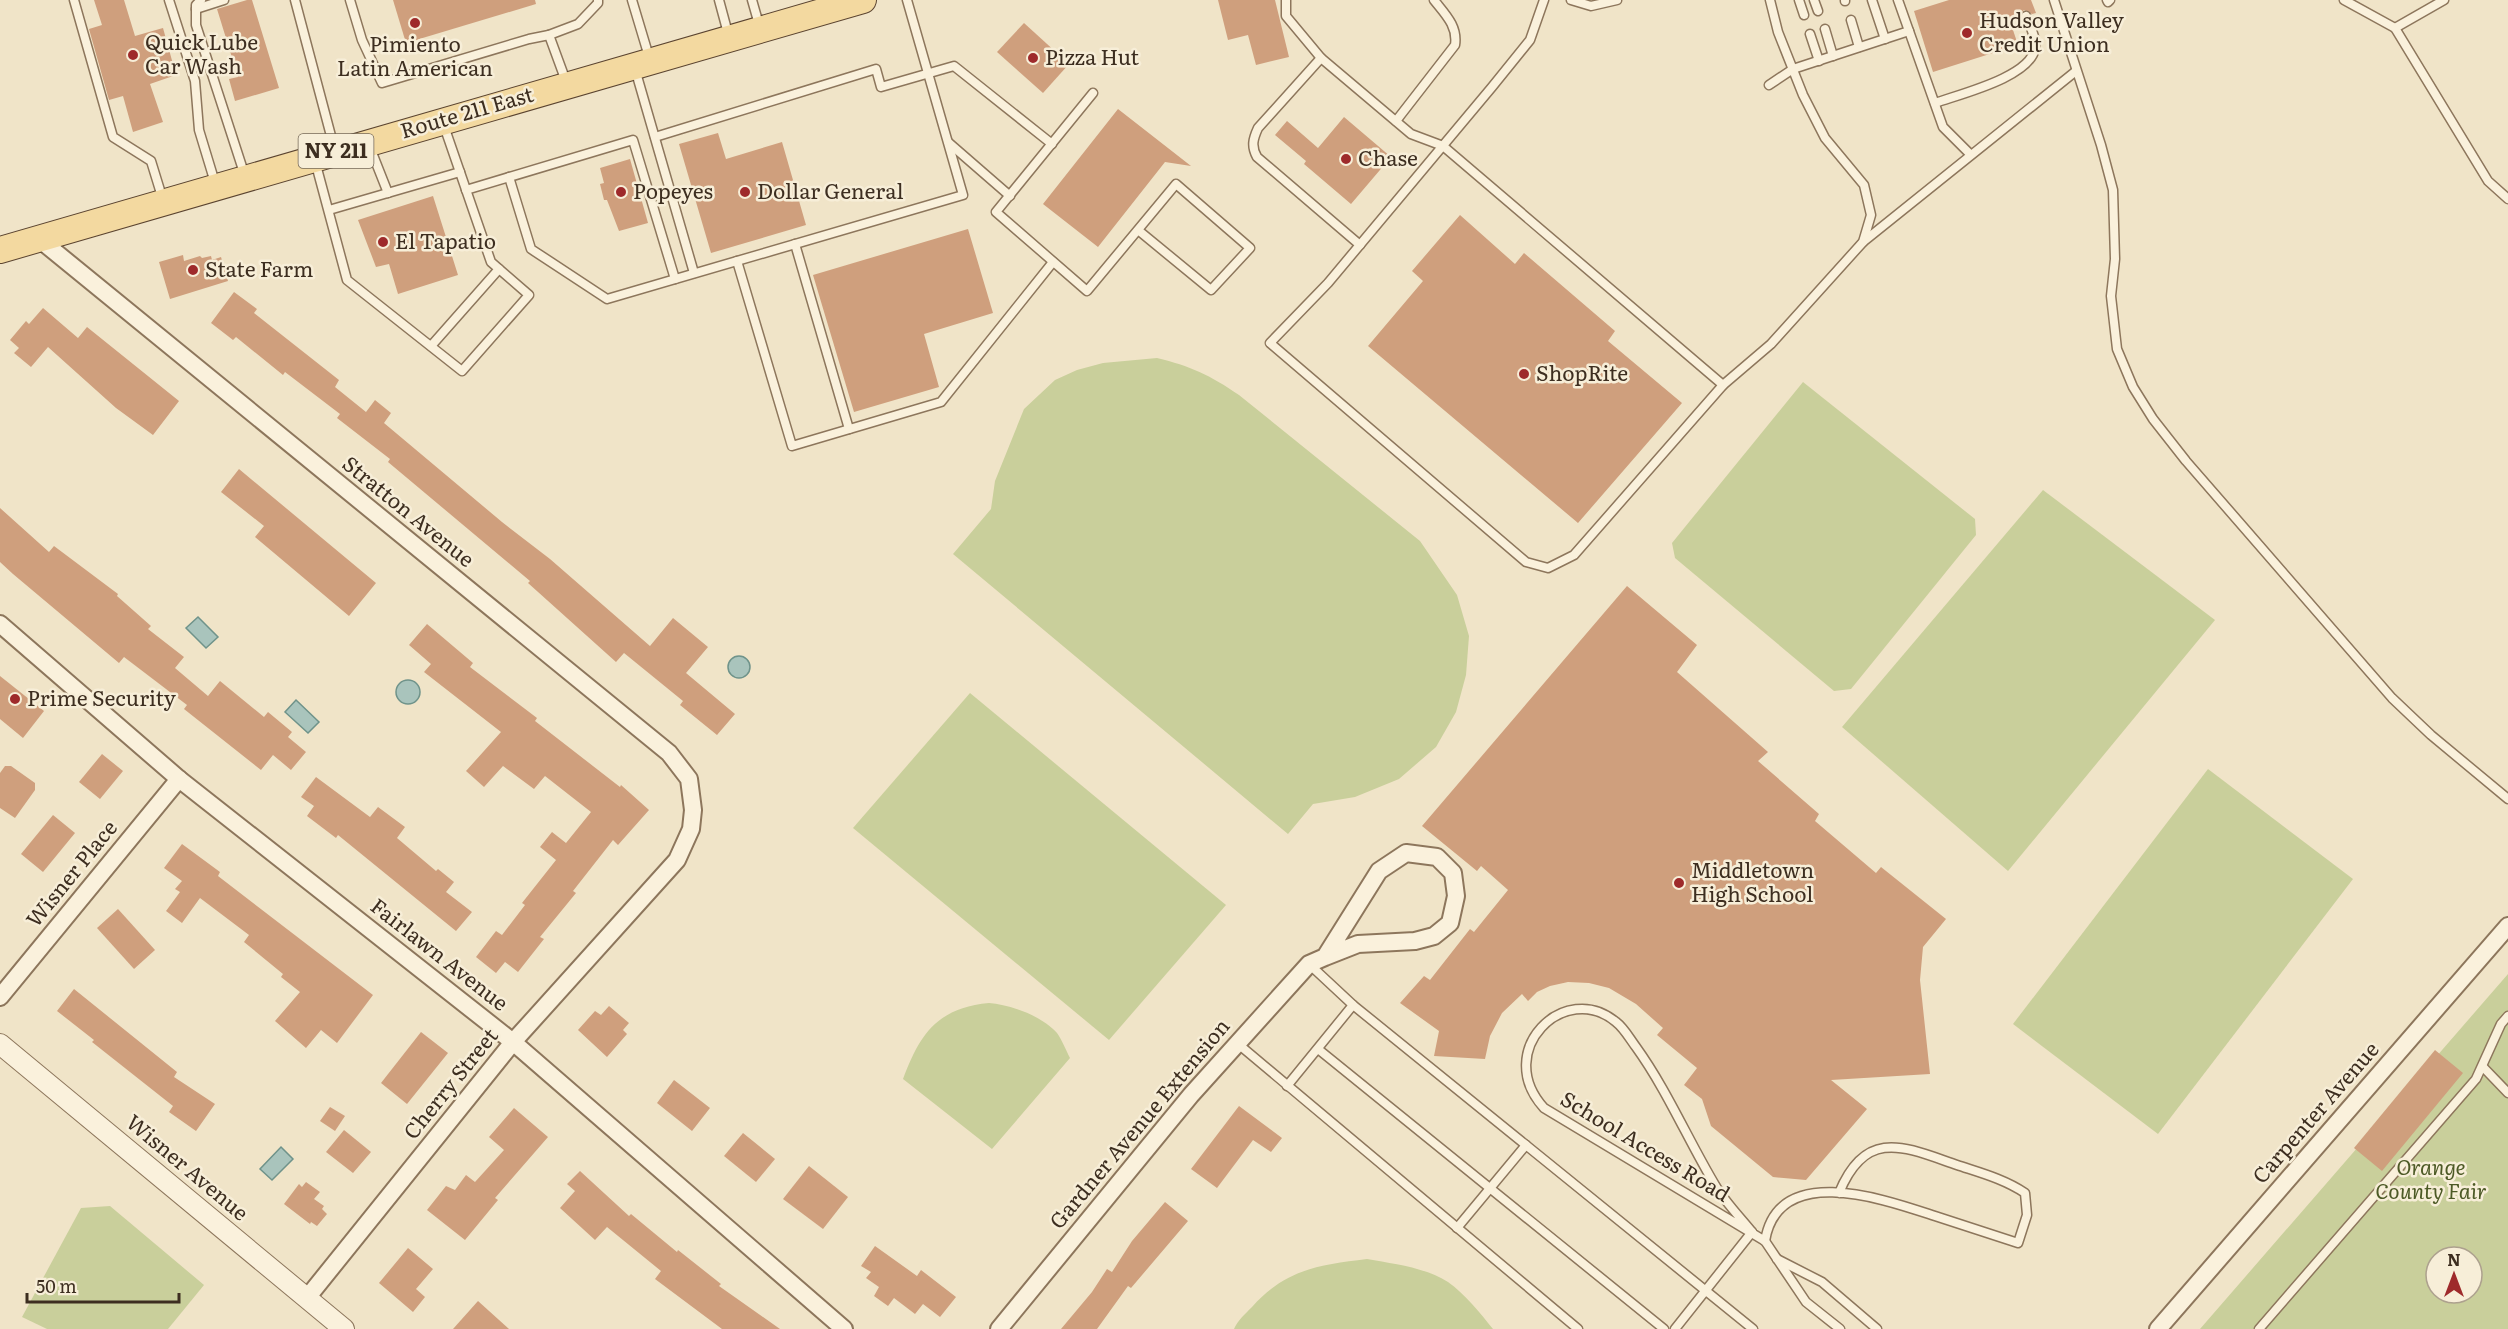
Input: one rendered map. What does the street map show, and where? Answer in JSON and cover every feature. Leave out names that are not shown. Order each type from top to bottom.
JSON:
[{"type":"main road","name":"Route 211 East","points":[[38,238],[760,29],[821,6],[860,0]]},
{"type":"main road","name":"NY 211","points":[[0,250],[38,238]]},
{"type":"street","name":"Stratton Avenue","points":[[38,238],[669,753],[689,779],[693,810],[691,829],[683,849]]},
{"type":"street","name":"Fairlawn Avenue","points":[[0,624],[178,779],[513,1042],[844,1329]]},
{"type":"street","name":"Wisner Place","points":[[0,997],[178,779]]},
{"type":"street","name":"Cherry Street","points":[[307,1298],[513,1042],[677,860],[683,849]]},
{"type":"street","name":"Gardner Avenue Extension","points":[[999,1329],[1237,1042],[1309,964],[1358,944],[1414,941],[1434,936],[1450,923],[1456,897],[1453,873],[1437,857],[1406,853],[1378,871],[1325,957]]},
{"type":"street","name":"Carpenter Avenue","points":[[2158,1329],[2508,926]]},
{"type":"street","name":"Wisner Avenue","points":[[0,1044],[344,1329]]},
{"type":"lane","points":[[74,0],[113,137],[151,161],[163,202]]},
{"type":"lane","points":[[169,0],[195,81],[199,130],[216,186]]},
{"type":"lane","points":[[201,0],[196,5],[196,25],[246,177]]},
{"type":"lane","points":[[196,9],[224,0]]},
{"type":"lane","points":[[295,0],[325,155],[329,210],[347,280],[462,371],[530,295],[491,262],[442,121]]},
{"type":"lane","points":[[350,0],[362,40],[382,83],[549,35],[578,24],[598,3],[598,0]]},
{"type":"lane","points":[[632,0],[655,137],[694,273]]},
{"type":"lane","points":[[719,0],[729,38]]},
{"type":"lane","points":[[752,0],[760,29]]},
{"type":"lane","points":[[508,177],[531,249],[607,299],[963,195],[907,0]]},
{"type":"lane","points":[[1286,0],[1286,16],[1321,58],[1411,134],[1443,146],[1723,386]]},
{"type":"lane","points":[[1396,121],[1455,45],[1457,34],[1451,21],[1434,0]]},
{"type":"lane","points":[[1544,0],[1530,40],[1328,283],[1270,343],[1526,562],[1548,568],[1574,555],[1723,386],[1771,344],[1863,242],[2076,71]]},
{"type":"lane","points":[[1571,0],[1591,6],[1617,0]]},
{"type":"lane","points":[[1770,0],[1778,33],[1826,138],[1864,185],[1871,215],[1863,242]]},
{"type":"lane","points":[[1799,0],[1804,15]]},
{"type":"lane","points":[[1814,0],[1818,11]]},
{"type":"lane","points":[[1872,0],[1885,39]]},
{"type":"lane","points":[[1898,0],[1943,127],[1970,154]]},
{"type":"lane","points":[[2054,0],[2101,145],[2113,190],[2115,259],[2111,296],[2117,349],[2133,387],[2153,419],[2187,461],[2392,698],[2431,735],[2508,799]]},
{"type":"lane","points":[[2395,28],[2444,0]]},
{"type":"lane","points":[[2345,1],[2395,28],[2488,181],[2508,199]]},
{"type":"lane","points":[[1935,104],[2014,74],[2029,63],[2036,46],[2026,16]]},
{"type":"lane","points":[[1851,20],[1859,47]]},
{"type":"lane","points":[[1825,30],[1833,56]]},
{"type":"lane","points":[[1769,85],[1793,69],[1909,31]]},
{"type":"lane","points":[[1810,34],[1819,61]]},
{"type":"lane","points":[[549,35],[567,84]]},
{"type":"lane","points":[[1321,58],[1258,128],[1253,140],[1254,151],[1257,157],[1360,245]]},
{"type":"lane","points":[[655,137],[876,69],[881,87],[954,66],[1052,144]]},
{"type":"lane","points":[[1093,93],[996,212],[1087,291],[1176,184],[1250,248],[1211,290],[1138,230]]},
{"type":"lane","points":[[466,190],[633,140],[675,279]]},
{"type":"lane","points":[[368,142],[388,193]]},
{"type":"lane","points":[[948,142],[1010,196]]},
{"type":"lane","points":[[329,210],[460,172]]},
{"type":"lane","points":[[795,244],[849,429]]},
{"type":"lane","points":[[736,261],[792,446],[941,402],[1053,262]]},
{"type":"lane","points":[[431,346],[499,269]]},
{"type":"lane","points":[[1309,964],[1353,1005],[1753,1329]]},
{"type":"lane","points":[[1287,1086],[1353,1005]]},
{"type":"lane","name":"School Access Road","points":[[1752,1232],[1717,1188],[1650,1067],[1618,1023],[1596,1012],[1584,1010],[1560,1014],[1540,1028],[1532,1038],[1525,1062],[1529,1087],[1544,1108],[1766,1241],[1806,1302],[1840,1329]]},
{"type":"lane","points":[[2259,1329],[2468,1088],[2483,1067],[2501,1024],[2508,1016]]},
{"type":"lane","points":[[1237,1042],[1578,1329]]},
{"type":"lane","points":[[1318,1048],[1664,1329]]},
{"type":"lane","points":[[2483,1067],[2508,1094]]},
{"type":"lane","points":[[1457,1228],[1526,1145]]},
{"type":"lane","points":[[1766,1241],[1768,1226],[1782,1206],[1816,1193],[1839,1192],[1878,1198],[2018,1243],[2027,1215],[2025,1193],[2009,1182],[1902,1146],[1880,1148],[1863,1156],[1846,1175],[1839,1192]]},
{"type":"lane","points":[[1675,1329],[1752,1232]]},
{"type":"lane","points":[[1776,1259],[1822,1282],[1877,1329]]},
{"type":"green space","points":[[1157,358],[1200,372],[1239,395],[1420,541],[1457,595],[1469,636],[1466,675],[1456,712],[1436,747],[1399,779],[1355,797],[1313,804],[1288,834],[953,554],[991,509],[995,481],[1024,409],[1055,380],[1077,370],[1103,363]]},
{"type":"green space","points":[[1803,382],[1975,519],[1976,535],[1851,689],[1834,691],[1675,558],[1672,543]]},
{"type":"green space","points":[[2043,490],[2215,620],[2008,871],[1842,727]]},
{"type":"green space","points":[[970,693],[1226,905],[1109,1040],[853,828]]},
{"type":"green space","points":[[2208,769],[2353,879],[2158,1134],[2013,1024]]},
{"type":"green space","name":"Orange County Fair","points":[[2508,974],[2508,1329],[2200,1329]]},
{"type":"green space","points":[[989,1003],[1016,1009],[1043,1021],[1057,1033],[1070,1058],[992,1149],[903,1079],[924,1036],[943,1017],[971,1006]]},
{"type":"green space","points":[[110,1206],[204,1285],[168,1329],[47,1329],[22,1317],[81,1208]]},
{"type":"green space","points":[[1367,1259],[1419,1269],[1448,1282],[1478,1310],[1493,1329],[1234,1329],[1242,1317],[1265,1294],[1291,1277],[1318,1267]]},
{"type":"water","points":[[198,617],[218,637],[206,648],[186,628]]},
{"type":"water","points":[[735,656],[743,656],[750,663],[750,671],[743,678],[735,678],[728,671],[728,663]]},
{"type":"water","points":[[408,680],[417,683],[420,692],[417,701],[408,704],[399,701],[396,692],[399,683]]},
{"type":"water","points":[[296,700],[319,722],[308,733],[285,712]]},
{"type":"water","points":[[281,1147],[293,1159],[272,1180],[260,1169]]},
{"type":"building","name":"Quick Lube Car Wash","points":[[94,0],[124,0],[135,36],[163,28],[176,75],[150,84],[163,122],[133,132],[123,96],[109,100],[89,29],[102,25]]},
{"type":"building","points":[[252,0],[279,88],[235,101],[229,79],[238,77],[217,9]]},
{"type":"building","points":[[393,0],[535,0],[536,4],[406,43]]},
{"type":"building","points":[[1218,0],[1275,0],[1289,57],[1256,65],[1248,35],[1228,40]]},
{"type":"building","name":"Hudson Valley Credit Union","points":[[1949,0],[2031,0],[2036,13],[2032,14],[2024,10],[2020,18],[2010,21],[2018,45],[1933,72],[1914,11]]},
{"type":"building","name":"Pizza Hut","points":[[1024,23],[1069,64],[1043,93],[997,52]]},
{"type":"building","points":[[1118,109],[1191,166],[1165,162],[1098,247],[1043,204]]},
{"type":"building","name":"Chase","points":[[1344,117],[1391,157],[1351,204],[1304,164],[1306,161],[1275,135],[1287,121],[1318,148]]},
{"type":"building","name":"Dollar General","points":[[718,133],[726,159],[782,142],[806,225],[711,253],[679,144]]},
{"type":"building","name":"Popeyes","points":[[630,159],[648,223],[619,231],[607,200],[604,200],[600,184],[604,183],[600,168]]},
{"type":"building","points":[[433,196],[458,275],[398,294],[389,264],[376,267],[358,220]]},
{"type":"building","name":"ShopRite","points":[[1460,215],[1515,264],[1524,253],[1615,331],[1608,341],[1682,403],[1578,523],[1368,346],[1423,281],[1412,271]]},
{"type":"building","points":[[968,229],[993,313],[924,334],[939,387],[854,412],[813,275]]},
{"type":"building","name":"State Farm","points":[[183,255],[184,261],[200,256],[202,258],[211,256],[212,260],[221,257],[228,281],[170,299],[159,262]]},
{"type":"building","points":[[234,292],[257,309],[254,313],[339,380],[335,387],[366,412],[375,400],[391,413],[384,423],[550,559],[650,646],[673,618],[708,647],[686,673],[735,714],[717,735],[680,705],[683,701],[624,653],[616,662],[528,583],[530,581],[388,462],[390,459],[337,418],[340,414],[285,372],[283,375],[236,337],[233,340],[211,323]]},
{"type":"building","points":[[43,308],[78,338],[87,327],[179,401],[153,435],[116,408],[48,347],[31,367],[14,353],[19,348],[10,340],[26,321],[29,324]]},
{"type":"building","points":[[239,469],[376,583],[349,616],[255,537],[264,526],[221,492]]},
{"type":"building","points":[[0,508],[49,552],[54,546],[118,594],[117,596],[151,626],[148,629],[184,657],[175,668],[208,696],[220,681],[264,717],[268,712],[292,732],[288,737],[306,752],[291,770],[273,755],[261,770],[184,709],[187,705],[124,657],[119,663],[13,574],[0,562]]},
{"type":"building","name":"Middletown High School","points":[[1627,586],[1697,645],[1677,672],[1768,752],[1758,761],[1819,814],[1815,821],[1876,873],[1881,867],[1946,919],[1923,947],[1920,980],[1930,1074],[1831,1080],[1867,1109],[1806,1180],[1773,1177],[1711,1126],[1702,1099],[1684,1085],[1697,1068],[1657,1035],[1663,1028],[1636,1004],[1609,988],[1589,983],[1568,982],[1537,992],[1528,1001],[1522,994],[1502,1013],[1490,1036],[1485,1059],[1434,1056],[1439,1031],[1400,1003],[1424,976],[1430,980],[1470,929],[1474,932],[1508,890],[1481,866],[1477,871],[1422,826]]},
{"type":"building","points":[[427,624],[473,663],[470,667],[537,718],[535,721],[620,787],[621,785],[649,810],[618,845],[613,840],[573,891],[576,893],[540,937],[544,939],[518,972],[505,962],[496,973],[476,957],[496,931],[502,935],[525,905],[522,903],[556,860],[540,847],[552,832],[566,843],[591,812],[545,776],[534,789],[503,766],[484,787],[466,771],[501,732],[424,672],[431,664],[409,645]]},
{"type":"building","name":"Prime Security","points":[[0,676],[44,711],[23,738],[0,719]]},
{"type":"building","points":[[102,754],[123,771],[100,799],[79,782]]},
{"type":"building","points":[[5,766],[11,766],[35,783],[35,790],[15,818],[0,808],[0,773]]},
{"type":"building","points":[[316,777],[370,817],[378,807],[405,827],[397,838],[436,871],[438,869],[454,882],[446,892],[472,912],[456,931],[338,835],[336,838],[307,816],[314,806],[301,797]]},
{"type":"building","points":[[53,815],[75,833],[43,872],[21,854]]},
{"type":"building","points":[[182,844],[220,872],[218,876],[373,995],[337,1043],[321,1030],[306,1048],[275,1021],[300,992],[281,977],[283,974],[244,942],[249,935],[200,898],[182,923],[166,911],[180,892],[175,889],[182,881],[164,868]]},
{"type":"building","points":[[118,909],[155,950],[134,969],[97,928]]},
{"type":"building","points":[[74,989],[177,1072],[174,1077],[215,1104],[196,1131],[169,1112],[173,1106],[92,1042],[94,1040],[57,1011]]},
{"type":"building","points":[[609,1006],[629,1023],[623,1030],[627,1034],[607,1057],[578,1030],[595,1011],[601,1015]]},
{"type":"building","points":[[421,1032],[448,1053],[407,1104],[381,1083]]},
{"type":"building","points":[[2435,1050],[2463,1073],[2382,1171],[2354,1148]]},
{"type":"building","points":[[674,1080],[710,1108],[692,1131],[657,1103]]},
{"type":"building","points":[[1239,1106],[1282,1138],[1271,1152],[1253,1140],[1217,1188],[1191,1169]]},
{"type":"building","points":[[330,1107],[345,1116],[335,1131],[320,1121]]},
{"type":"building","points":[[514,1108],[548,1137],[495,1198],[498,1200],[465,1240],[427,1210],[446,1186],[455,1190],[466,1175],[475,1182],[504,1150],[489,1137]]},
{"type":"building","points":[[344,1130],[371,1152],[353,1173],[326,1152]]},
{"type":"building","points":[[743,1133],[775,1159],[756,1182],[724,1156]]},
{"type":"building","points":[[809,1166],[848,1197],[823,1229],[783,1199]]},
{"type":"building","points":[[580,1171],[629,1216],[631,1214],[721,1284],[719,1286],[780,1329],[722,1329],[655,1279],[661,1271],[607,1227],[595,1240],[560,1208],[575,1191],[567,1184]]},
{"type":"building","points":[[306,1182],[320,1192],[314,1199],[324,1206],[322,1209],[327,1214],[317,1226],[311,1222],[310,1224],[284,1204],[299,1184],[302,1187]]},
{"type":"building","points":[[1165,1202],[1188,1221],[1131,1288],[1128,1286],[1097,1329],[1061,1329],[1092,1292],[1107,1269],[1112,1272],[1132,1241]]},
{"type":"building","points":[[875,1246],[917,1276],[921,1270],[956,1297],[940,1317],[923,1304],[915,1314],[894,1298],[888,1306],[874,1296],[879,1287],[866,1278],[871,1272],[861,1266]]},
{"type":"building","points":[[408,1248],[433,1269],[416,1289],[425,1297],[413,1312],[379,1283]]},
{"type":"building","points":[[478,1301],[509,1329],[453,1329]]},
{"type":"place","name":"Pimiento Latin American","points":[[415,23]]},
{"type":"place","name":"Hudson Valley Credit Union","points":[[1967,33]]},
{"type":"place","name":"Quick Lube Car Wash","points":[[133,55]]},
{"type":"place","name":"Pizza Hut","points":[[1033,58]]},
{"type":"place","name":"Chase","points":[[1346,159]]},
{"type":"place","name":"Popeyes","points":[[621,192]]},
{"type":"place","name":"Dollar General","points":[[745,192]]},
{"type":"place","name":"El Tapatio","points":[[383,242]]},
{"type":"place","name":"State Farm","points":[[193,270]]},
{"type":"place","name":"ShopRite","points":[[1524,374]]},
{"type":"place","name":"Prime Security","points":[[15,699]]},
{"type":"place","name":"Middletown High School","points":[[1679,883]]}]
